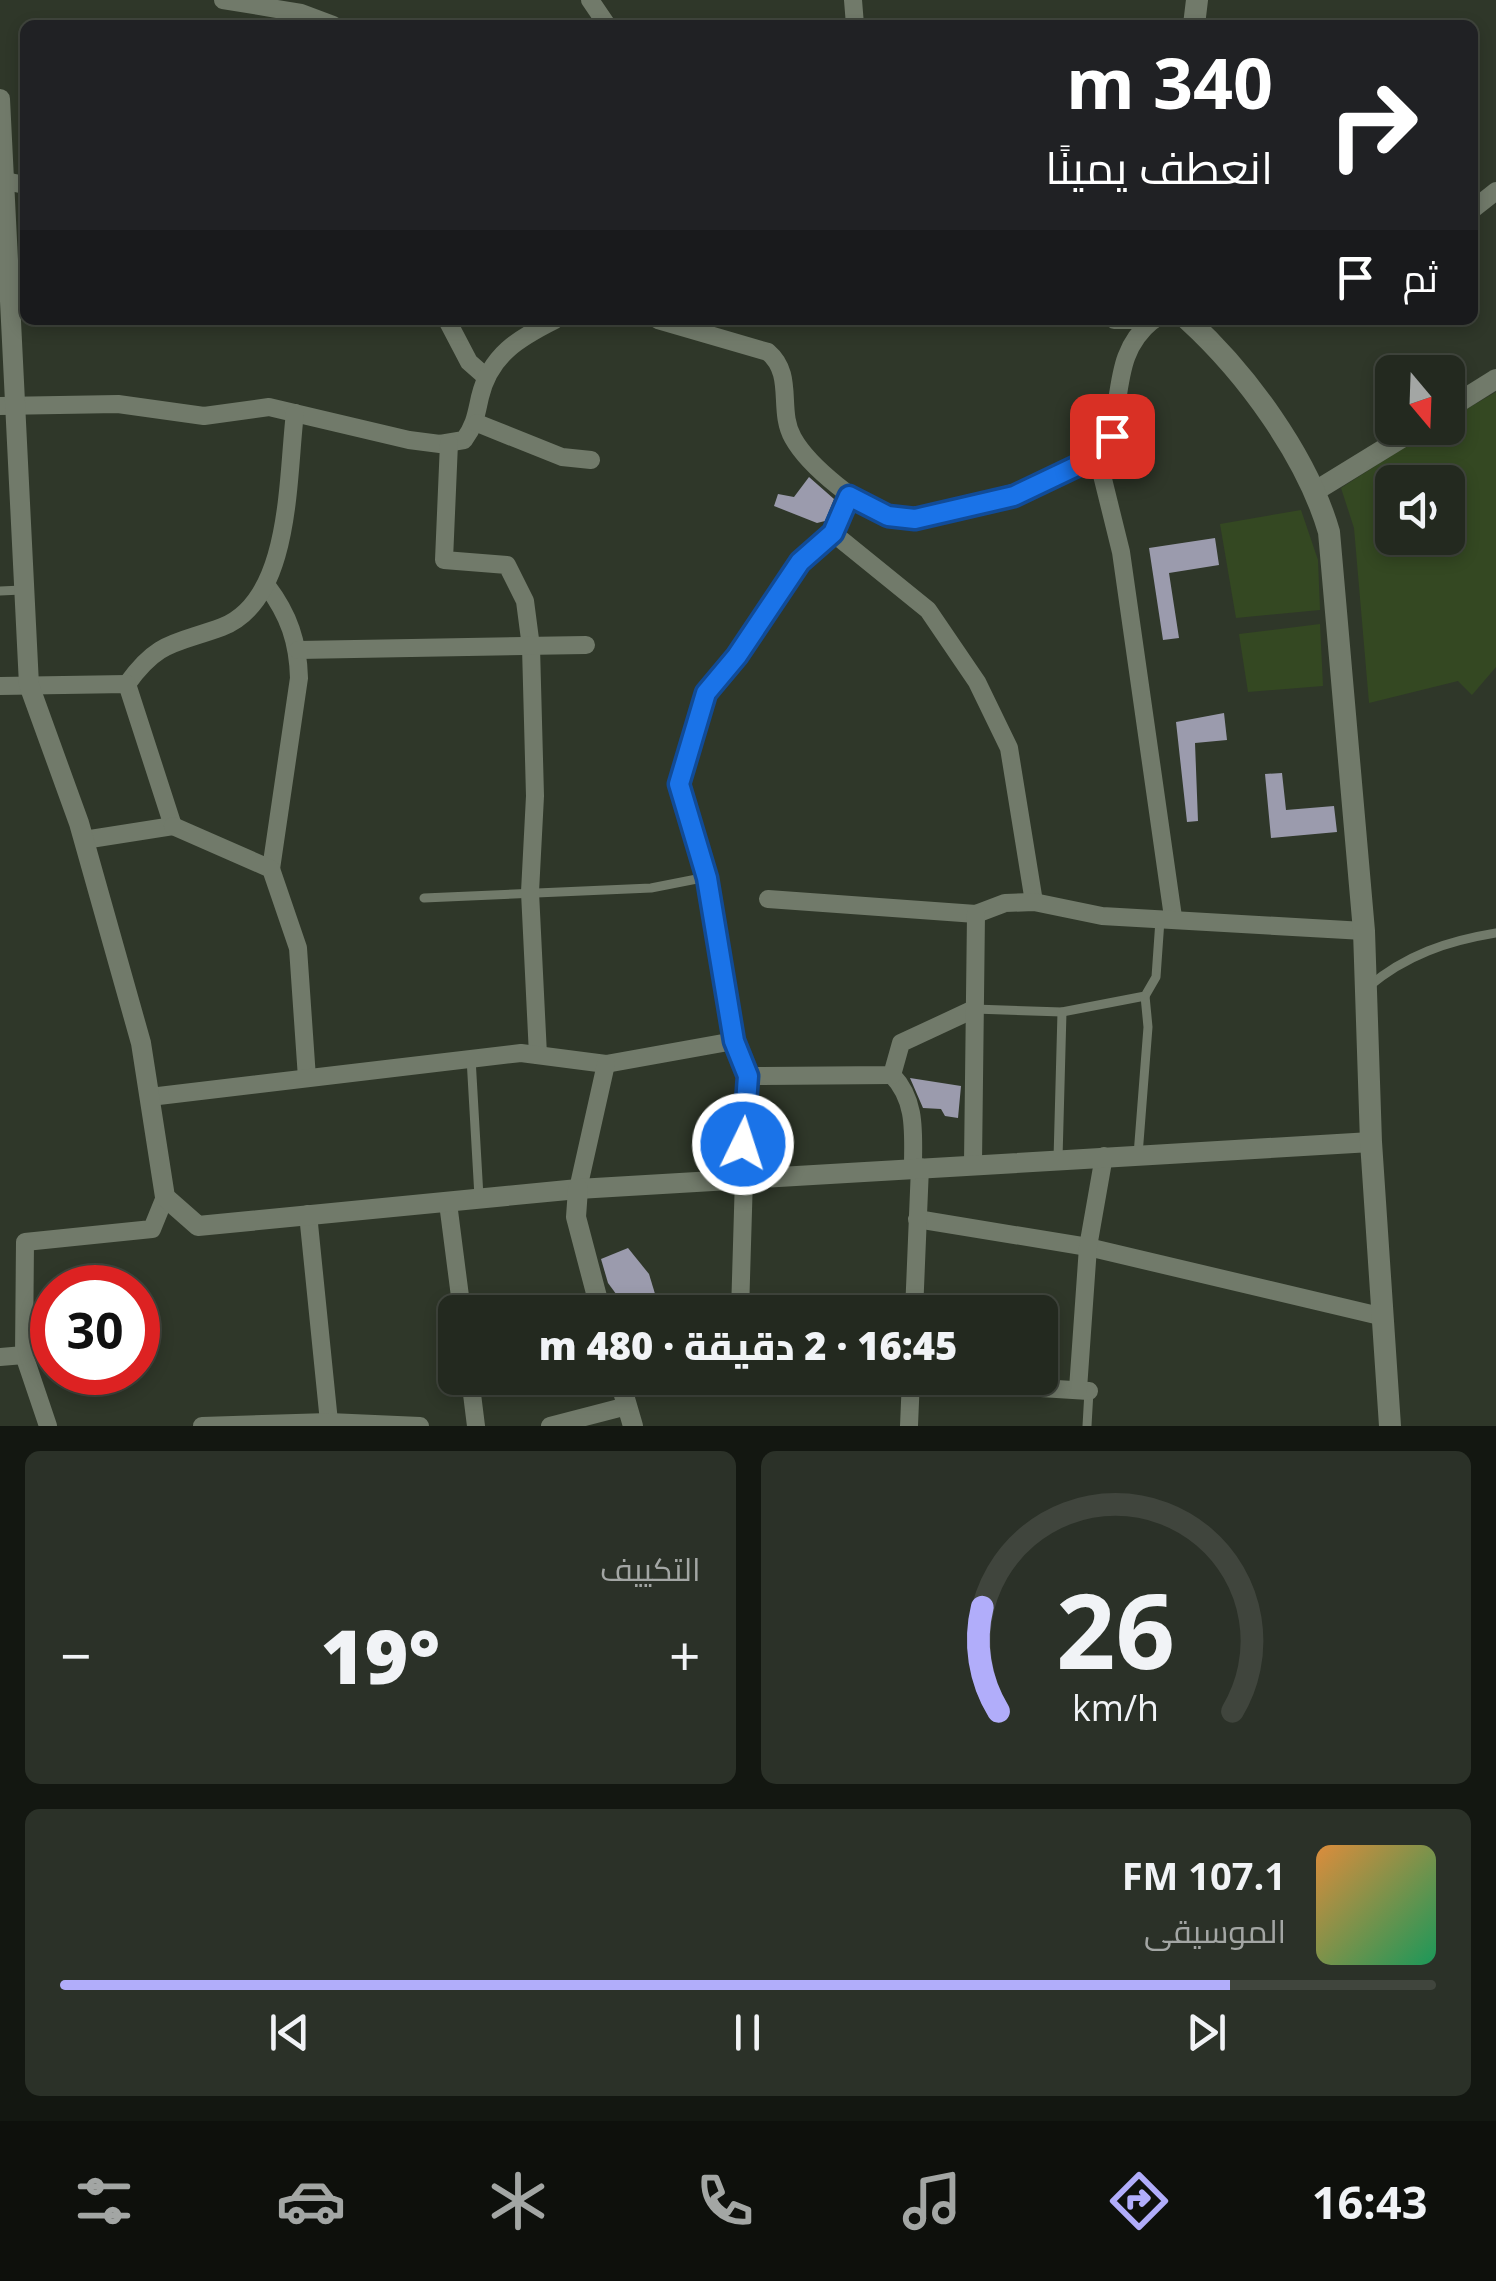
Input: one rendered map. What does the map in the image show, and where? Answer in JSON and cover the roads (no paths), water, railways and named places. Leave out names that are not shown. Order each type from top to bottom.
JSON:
[{"type":"main road","points":[[1193,325],[1298,456],[1317,490],[1328,532],[1364,931],[1371,1142],[1390,1426]]},
{"type":"street","points":[[223,0],[302,13],[320,20]]},
{"type":"street","points":[[0,99],[15,183],[7,406],[30,685],[84,840],[141,1043],[166,1197],[152,1229],[24,1242],[24,1355],[48,1426]]},
{"type":"street","points":[[450,325],[469,362],[486,377]]},
{"type":"street","points":[[7,406],[118,404],[204,416],[269,407],[409,440],[448,443],[464,440],[477,423],[486,377],[498,355],[547,325]]},
{"type":"street","points":[[675,325],[768,352],[777,360],[793,438],[849,496],[888,516],[915,519],[1014,496],[1081,464],[1112,436],[1120,370],[1128,348],[1149,325]]},
{"type":"street","points":[[1465,398],[1496,379]]},
{"type":"street","points":[[127,684],[139,666],[171,641],[242,618],[267,586],[278,543],[295,413]]},
{"type":"street","points":[[477,423],[562,458],[591,460]]},
{"type":"street","points":[[448,443],[444,560],[507,565],[525,601],[531,647],[535,796],[530,892],[538,1054]]},
{"type":"street","points":[[1317,490],[1390,445]]},
{"type":"street","points":[[1092,454],[1100,468],[1122,552],[1167,917]]},
{"type":"street","points":[[740,1295],[740,1178],[748,1076],[734,1041],[707,878],[679,784],[706,693],[737,656],[800,562],[833,533],[849,496]]},
{"type":"street","points":[[833,533],[928,610],[977,682],[1008,748],[1034,902]]},
{"type":"street","points":[[267,586],[285,611],[298,650],[299,678],[271,869],[298,948],[307,1078]]},
{"type":"street","points":[[298,650],[586,645]]},
{"type":"street","points":[[0,686],[127,684]]},
{"type":"street","points":[[127,684],[174,826]]},
{"type":"street","points":[[84,840],[174,826],[271,869]]},
{"type":"street","points":[[768,899],[976,914],[1005,903],[1034,902],[1102,916],[1364,931]]},
{"type":"street","points":[[973,1164],[976,914]]},
{"type":"street","points":[[892,1076],[901,1043],[974,1010]]},
{"type":"street","points":[[150,1097],[471,1058],[538,1054],[606,1064],[734,1041]]},
{"type":"street","points":[[597,1295],[576,1217],[578,1189],[606,1064]]},
{"type":"street","points":[[748,1076],[892,1076],[901,1085],[914,1119],[915,1295]]},
{"type":"street","points":[[166,1197],[198,1226],[578,1189],[1371,1142]]},
{"type":"street","points":[[1058,1388],[1084,1390],[1088,1247],[1104,1156]]},
{"type":"street","points":[[448,1203],[460,1295]]},
{"type":"street","points":[[308,1214],[329,1422]]},
{"type":"street","points":[[917,1219],[1088,1247],[1384,1317]]},
{"type":"street","points":[[0,1358],[24,1355]]},
{"type":"street","points":[[472,1395],[476,1426]]},
{"type":"street","points":[[909,1426],[910,1395]]},
{"type":"street","points":[[550,1426],[630,1416]]},
{"type":"street","points":[[202,1426],[329,1422],[420,1426]]},
{"type":"lane","points":[[0,591],[24,590]]},
{"type":"lane","points":[[424,898],[652,888],[707,878]]},
{"type":"lane","points":[[1138,1155],[1148,1026],[1145,996],[1156,977],[1167,917]]},
{"type":"lane","points":[[1366,989],[1392,967],[1450,940],[1496,933]]},
{"type":"lane","points":[[974,1010],[1062,1012],[1145,996]]},
{"type":"lane","points":[[1058,1159],[1062,1012]]},
{"type":"lane","points":[[471,1058],[480,1199]]},
{"type":"lane","points":[[1084,1390],[1087,1426]]}]
